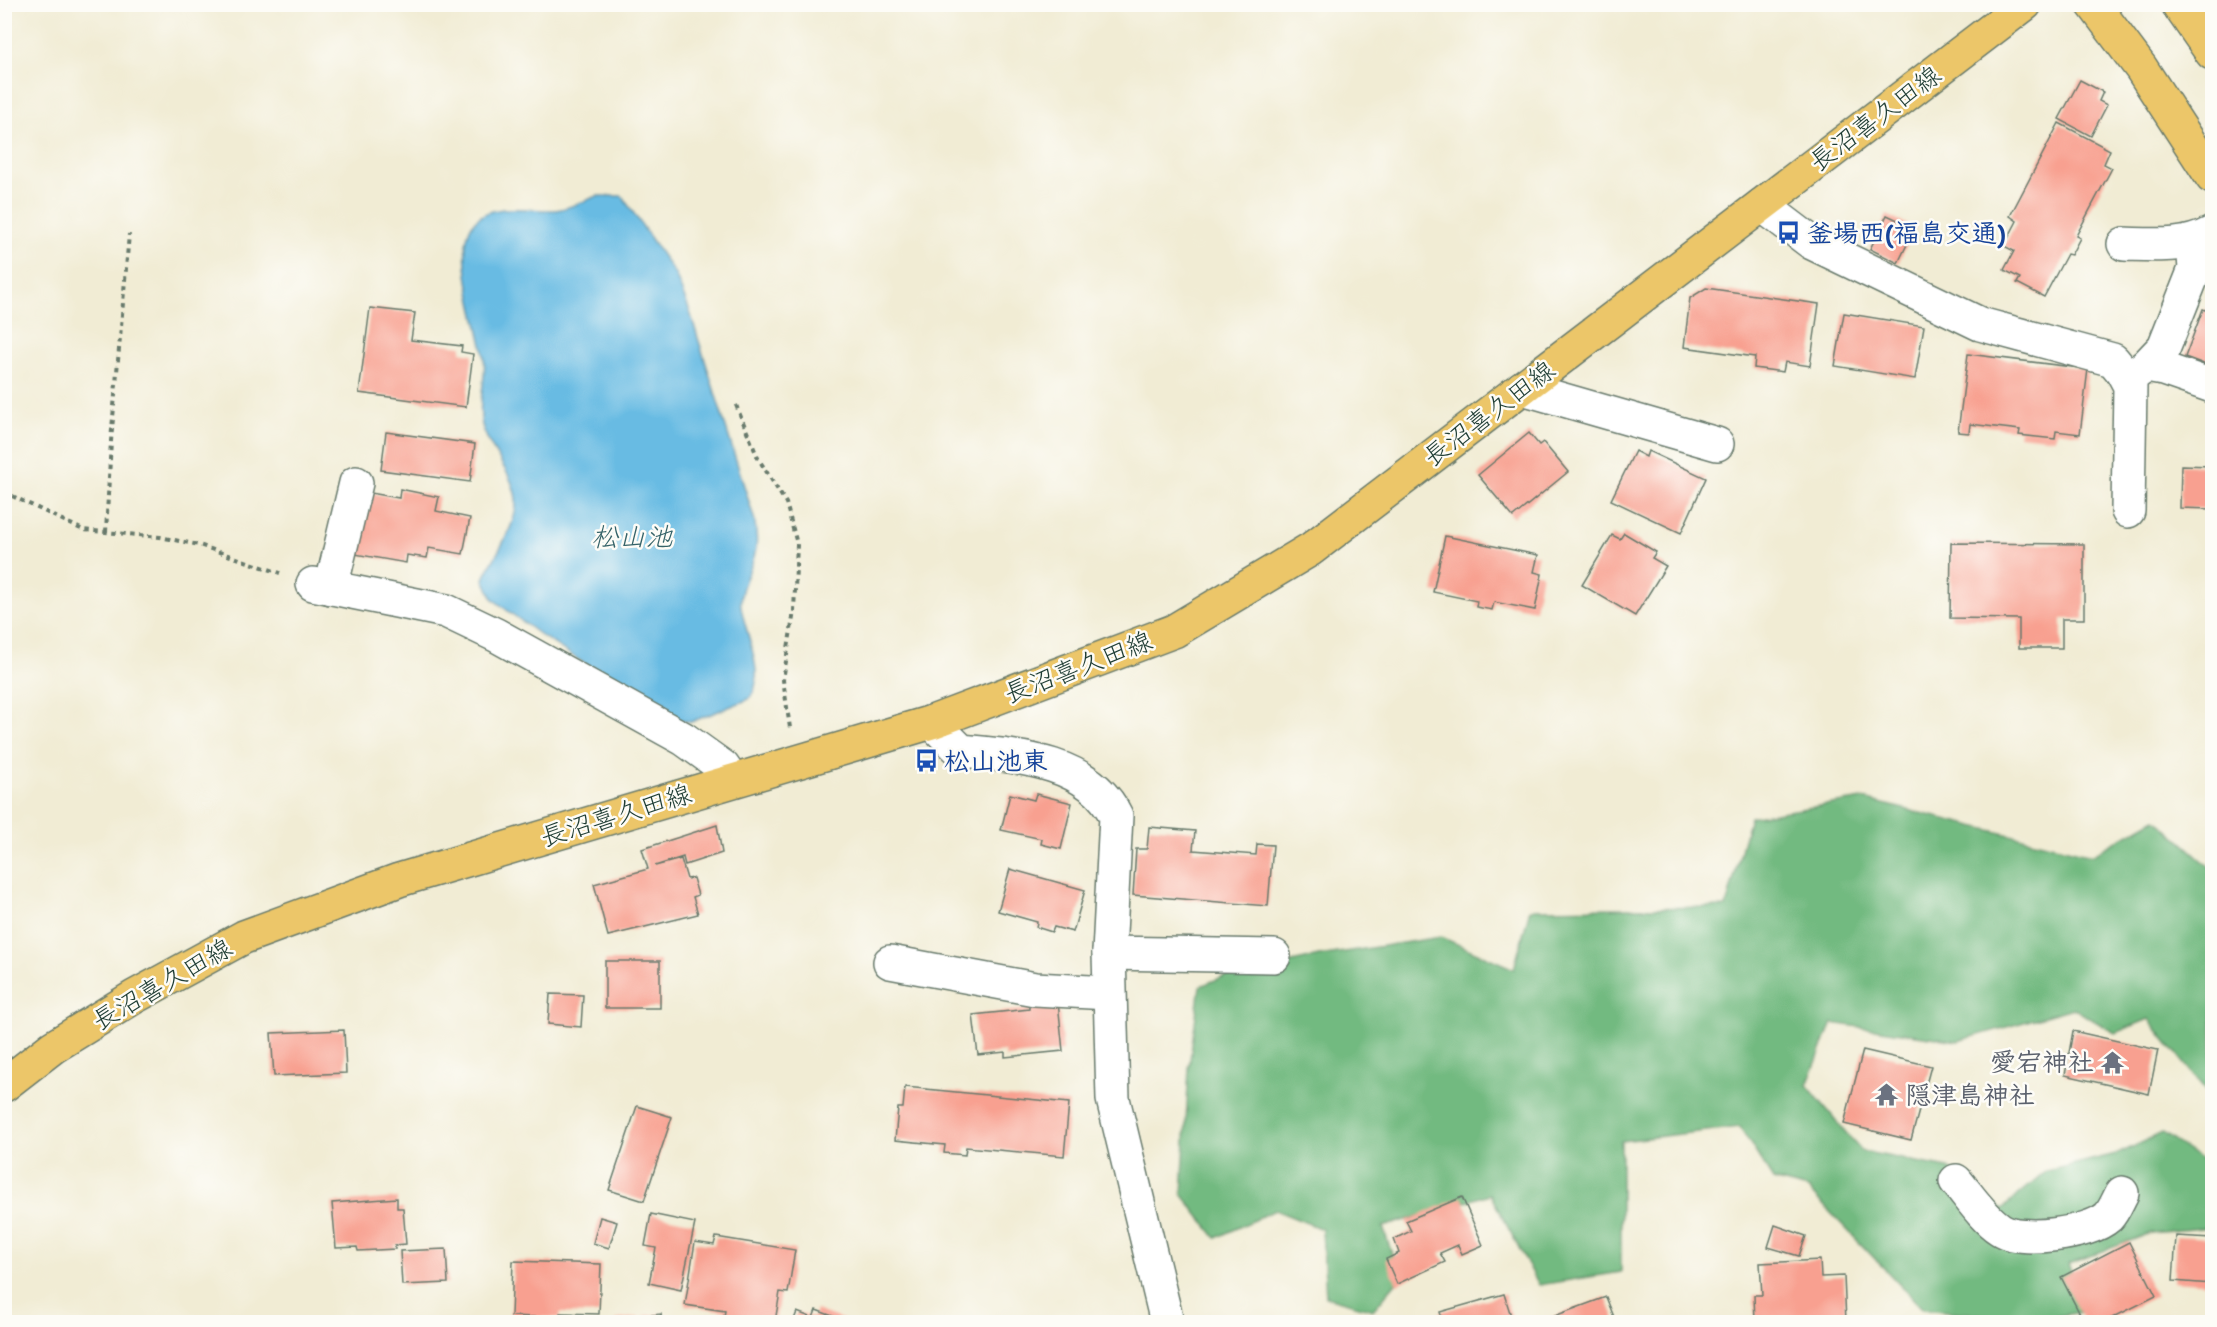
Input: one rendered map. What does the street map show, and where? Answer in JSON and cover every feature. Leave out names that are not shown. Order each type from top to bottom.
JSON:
[{"type":"main road","name":"長沼喜久田線","points":[[4,1085],[53,1047],[134,997],[244,937],[399,880],[932,722],[1174,631],[1311,549],[2025,4]]},
{"type":"main road","points":[[2093,4],[2141,68],[2212,177]]},
{"type":"main road","points":[[2178,4],[2212,53]]},
{"type":"street","points":[[1762,205],[1812,243],[1980,324],[2113,360],[2136,373],[2163,369],[2212,386]]},
{"type":"street","points":[[2124,244],[2168,246],[2203,238],[2195,269],[2164,347],[2136,373],[2130,386],[2128,511]]},
{"type":"street","points":[[1522,388],[1717,444]]},
{"type":"street","points":[[356,483],[322,586],[446,611],[496,634],[684,739],[723,767],[732,780]]},
{"type":"street","points":[[932,722],[961,751],[1024,757],[1070,773],[1092,784],[1108,800],[1116,816],[1109,953],[1113,1099],[1167,1323]]},
{"type":"street","points":[[1109,953],[1275,956]]},
{"type":"street","points":[[890,963],[1035,989],[1109,993]]},
{"type":"street","points":[[1956,1181],[1998,1228],[2008,1234],[2041,1236],[2096,1225],[2109,1216],[2122,1193]]},
{"type":"path","points":[[106,533],[129,234]]},
{"type":"path","points":[[736,405],[758,458],[786,504],[797,544],[794,611],[783,680],[791,733],[801,759]]},
{"type":"path","points":[[4,492],[83,530],[160,537],[199,545],[322,586]]},
{"type":"green space","points":[[1863,799],[2092,855],[2156,819],[2212,869],[2212,1098],[2149,1019],[2115,1033],[2073,1008],[1958,1041],[1832,1023],[1807,1085],[1861,1151],[1948,1168],[2002,1209],[2047,1171],[2120,1153],[2162,1133],[2212,1167],[2212,1227],[2151,1233],[2068,1264],[2088,1311],[2034,1320],[1923,1309],[1808,1189],[1773,1180],[1740,1127],[1621,1141],[1621,1272],[1539,1285],[1490,1194],[1383,1227],[1400,1278],[1373,1310],[1326,1297],[1322,1229],[1275,1210],[1216,1238],[1182,1194],[1189,1067],[1200,986],[1223,977],[1319,956],[1441,937],[1514,969],[1530,909],[1726,907],[1750,817]]},
{"type":"water","name":"松山池","points":[[598,196],[622,196],[675,274],[689,309],[755,521],[756,548],[741,599],[756,667],[754,690],[749,699],[691,722],[671,719],[543,637],[493,599],[484,579],[513,520],[516,499],[506,470],[489,443],[482,425],[484,357],[466,266],[469,232],[476,220],[492,211],[502,209],[555,210]]},
{"type":"building","points":[[2080,80],[2103,92],[2099,101],[2107,105],[2091,136],[2059,119]]},
{"type":"building","points":[[2059,123],[2110,150],[2104,164],[2112,168],[2076,236],[2080,238],[2071,255],[2067,254],[2044,297],[2017,283],[2020,278],[2004,270],[2014,251],[2004,246],[2017,221],[2010,216]]},
{"type":"building","points":[[1887,215],[1915,228],[1898,263],[1870,249]]},
{"type":"building","points":[[1706,288],[1819,304],[1810,366],[1785,362],[1783,372],[1754,368],[1755,357],[1684,347],[1690,298]]},
{"type":"building","points":[[370,308],[415,313],[411,340],[462,346],[461,352],[473,354],[466,407],[359,393]]},
{"type":"building","points":[[2203,309],[2212,313],[2212,367],[2185,357]]},
{"type":"building","points":[[1844,313],[1924,326],[1915,379],[1835,366]]},
{"type":"building","points":[[1968,354],[2088,369],[2080,434],[2056,431],[2055,439],[2019,435],[2020,430],[1970,424],[1969,433],[1958,432]]},
{"type":"building","points":[[386,432],[475,444],[470,482],[381,470]]},
{"type":"building","points":[[1529,433],[1539,445],[1543,442],[1568,472],[1513,517],[1478,475]]},
{"type":"building","points":[[1635,451],[1646,457],[1648,451],[1706,478],[1681,533],[1611,500]]},
{"type":"building","points":[[2181,465],[2212,466],[2212,509],[2180,508]]},
{"type":"building","points":[[400,489],[439,497],[436,511],[470,518],[463,554],[429,548],[427,558],[407,555],[406,563],[349,553],[360,491],[399,498]]},
{"type":"building","points":[[1624,533],[1656,552],[1652,558],[1666,566],[1635,616],[1582,585],[1612,535],[1620,539]]},
{"type":"building","points":[[1445,536],[1538,555],[1534,572],[1542,574],[1535,610],[1494,602],[1492,610],[1476,607],[1477,601],[1433,592]]},
{"type":"building","points":[[1951,543],[2084,544],[2084,619],[2062,619],[2062,648],[2019,648],[2019,619],[1950,618]]},
{"type":"building","points":[[1010,794],[1034,800],[1036,794],[1072,803],[1061,849],[1041,844],[1042,839],[1001,830]]},
{"type":"building","points":[[717,825],[722,853],[685,865],[683,857],[655,866],[681,859],[687,879],[693,878],[698,895],[693,897],[698,914],[608,936],[594,884],[648,869],[642,849]]},
{"type":"building","points":[[1149,827],[1195,831],[1193,850],[1256,855],[1257,844],[1273,845],[1268,906],[1133,895],[1136,849],[1147,849]]},
{"type":"building","points":[[1010,869],[1085,890],[1073,932],[1054,927],[1052,932],[1036,927],[1037,922],[998,911]]},
{"type":"building","points":[[605,961],[660,961],[660,1008],[605,1008]]},
{"type":"building","points":[[550,994],[583,995],[581,1027],[548,1024]]},
{"type":"building","points":[[1058,1002],[1063,1051],[1005,1057],[1005,1052],[978,1055],[973,1015],[1029,1009],[1029,1005]]},
{"type":"building","points":[[344,1030],[346,1073],[274,1076],[271,1033]]},
{"type":"building","name":"愛宕神社","points":[[2073,1031],[2158,1050],[2149,1094],[2065,1075]]},
{"type":"building","name":"隠津島神社","points":[[1863,1050],[1931,1066],[1911,1140],[1844,1124]]},
{"type":"building","points":[[905,1087],[1069,1103],[1064,1156],[966,1147],[965,1155],[944,1153],[945,1145],[895,1140],[898,1108],[903,1108]]},
{"type":"building","points":[[637,1106],[672,1117],[644,1201],[609,1190]]},
{"type":"building","points":[[1462,1197],[1483,1245],[1462,1254],[1458,1245],[1440,1253],[1445,1262],[1397,1284],[1386,1259],[1399,1253],[1394,1239],[1411,1231],[1406,1221]]},
{"type":"building","points":[[397,1198],[397,1208],[403,1208],[406,1244],[395,1245],[395,1249],[358,1251],[357,1247],[336,1248],[332,1203]]},
{"type":"building","points":[[651,1214],[695,1223],[681,1290],[649,1283],[656,1248],[645,1246]]},
{"type":"building","points":[[600,1217],[617,1222],[609,1248],[593,1243]]},
{"type":"building","points":[[1775,1225],[1806,1236],[1799,1256],[1768,1247]]},
{"type":"building","points":[[2176,1236],[2212,1238],[2212,1284],[2173,1281]]},
{"type":"building","points":[[716,1237],[795,1250],[788,1293],[780,1292],[775,1322],[723,1322],[725,1311],[685,1305],[695,1242],[714,1245]]},
{"type":"building","points":[[2129,1242],[2156,1296],[2104,1322],[2084,1322],[2061,1277]]},
{"type":"building","points":[[446,1249],[448,1283],[402,1285],[400,1251]]},
{"type":"building","points":[[1820,1260],[1821,1277],[1844,1276],[1846,1322],[1816,1322],[1816,1320],[1755,1322],[1754,1295],[1762,1295],[1760,1263]]},
{"type":"building","points":[[513,1261],[601,1264],[599,1314],[560,1313],[560,1318],[511,1316]]},
{"type":"building","points":[[1504,1294],[1513,1322],[1443,1322],[1440,1312]]},
{"type":"building","points":[[1606,1297],[1616,1322],[1538,1322]]},
{"type":"building","points":[[816,1310],[849,1322],[793,1322],[797,1312],[813,1318]]},
{"type":"building","points":[[661,1314],[662,1322],[645,1322],[644,1316]]},
{"type":"building","points":[[639,1317],[640,1322],[615,1322],[615,1320]]},
{"type":"place","name":"釜場西(福島交通)","points":[[1789,233]]},
{"type":"place","name":"松山池東","points":[[926,761]]},
{"type":"place","name":"愛宕神社","points":[[2112,1062]]},
{"type":"place","name":"隠津島神社","points":[[1887,1095]]}]
